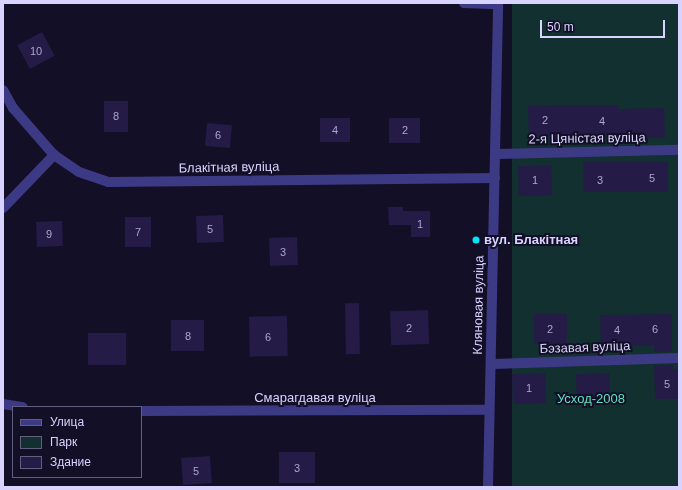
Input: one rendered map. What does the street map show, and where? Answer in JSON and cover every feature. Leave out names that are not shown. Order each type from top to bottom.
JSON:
[{"type":"street","points":[[464,3],[498,3]]},
{"type":"street","name":"Кляновая вуліца","points":[[488,487],[498,3]]},
{"type":"street","name":"Блакітная вуліца","points":[[3,90],[13,108],[54,155],[79,172],[108,182],[495,178]]},
{"type":"street","name":"2-я Цяністая вуліца","points":[[496,154],[679,150]]},
{"type":"street","points":[[3,208],[54,155]]},
{"type":"street","name":"Бэзавая вуліца","points":[[491,364],[679,358]]},
{"type":"street","points":[[3,404],[16,406]]},
{"type":"street","name":"Смарагдавая вуліца","points":[[142,411],[489,410]]},
{"type":"green space","name":"Усход-2008","points":[[512,3],[679,3],[679,487],[512,487]]},
{"type":"building","points":[[42,32],[55,56],[30,69],[17,45]]},
{"type":"building","points":[[104,101],[128,101],[128,132],[104,132]]},
{"type":"building","points":[[618,105],[618,109],[664,108],[665,138],[632,138],[632,135],[586,134],[529,136],[528,106]]},
{"type":"building","points":[[320,118],[350,118],[350,142],[320,142]]},
{"type":"building","points":[[389,118],[420,118],[420,143],[389,143]]},
{"type":"building","points":[[207,123],[232,125],[230,148],[205,146]]},
{"type":"building","points":[[583,162],[668,162],[668,192],[583,192]]},
{"type":"building","points":[[551,165],[552,195],[519,196],[518,166]]},
{"type":"building","points":[[388,207],[403,207],[403,211],[430,211],[430,237],[411,237],[411,225],[389,225]]},
{"type":"building","points":[[223,215],[224,242],[197,243],[196,216]]},
{"type":"building","points":[[125,217],[151,217],[151,247],[125,247]]},
{"type":"building","points":[[62,221],[63,246],[37,247],[36,222]]},
{"type":"building","points":[[297,237],[298,265],[270,266],[269,238]]},
{"type":"building","points":[[345,303],[359,303],[360,354],[346,354]]},
{"type":"building","points":[[428,310],[429,344],[391,345],[390,311]]},
{"type":"building","points":[[534,314],[567,314],[567,344],[534,344]]},
{"type":"building","points":[[672,314],[672,352],[654,352],[654,345],[601,346],[600,315]]},
{"type":"building","points":[[287,316],[288,356],[250,357],[249,317]]},
{"type":"building","points":[[171,320],[204,320],[204,351],[171,351]]},
{"type":"building","points":[[88,333],[126,333],[126,365],[88,365]]},
{"type":"building","points":[[654,365],[673,365],[673,369],[679,369],[679,399],[655,399]]},
{"type":"building","points":[[545,373],[546,403],[513,404],[512,374]]},
{"type":"building","points":[[609,373],[610,403],[577,404],[576,374]]},
{"type":"building","points":[[279,452],[315,452],[315,483],[279,483]]},
{"type":"building","points":[[210,456],[212,483],[183,485],[181,458]]},
{"type":"place","name":"вул. Блакітная","points":[[476,240]]}]
